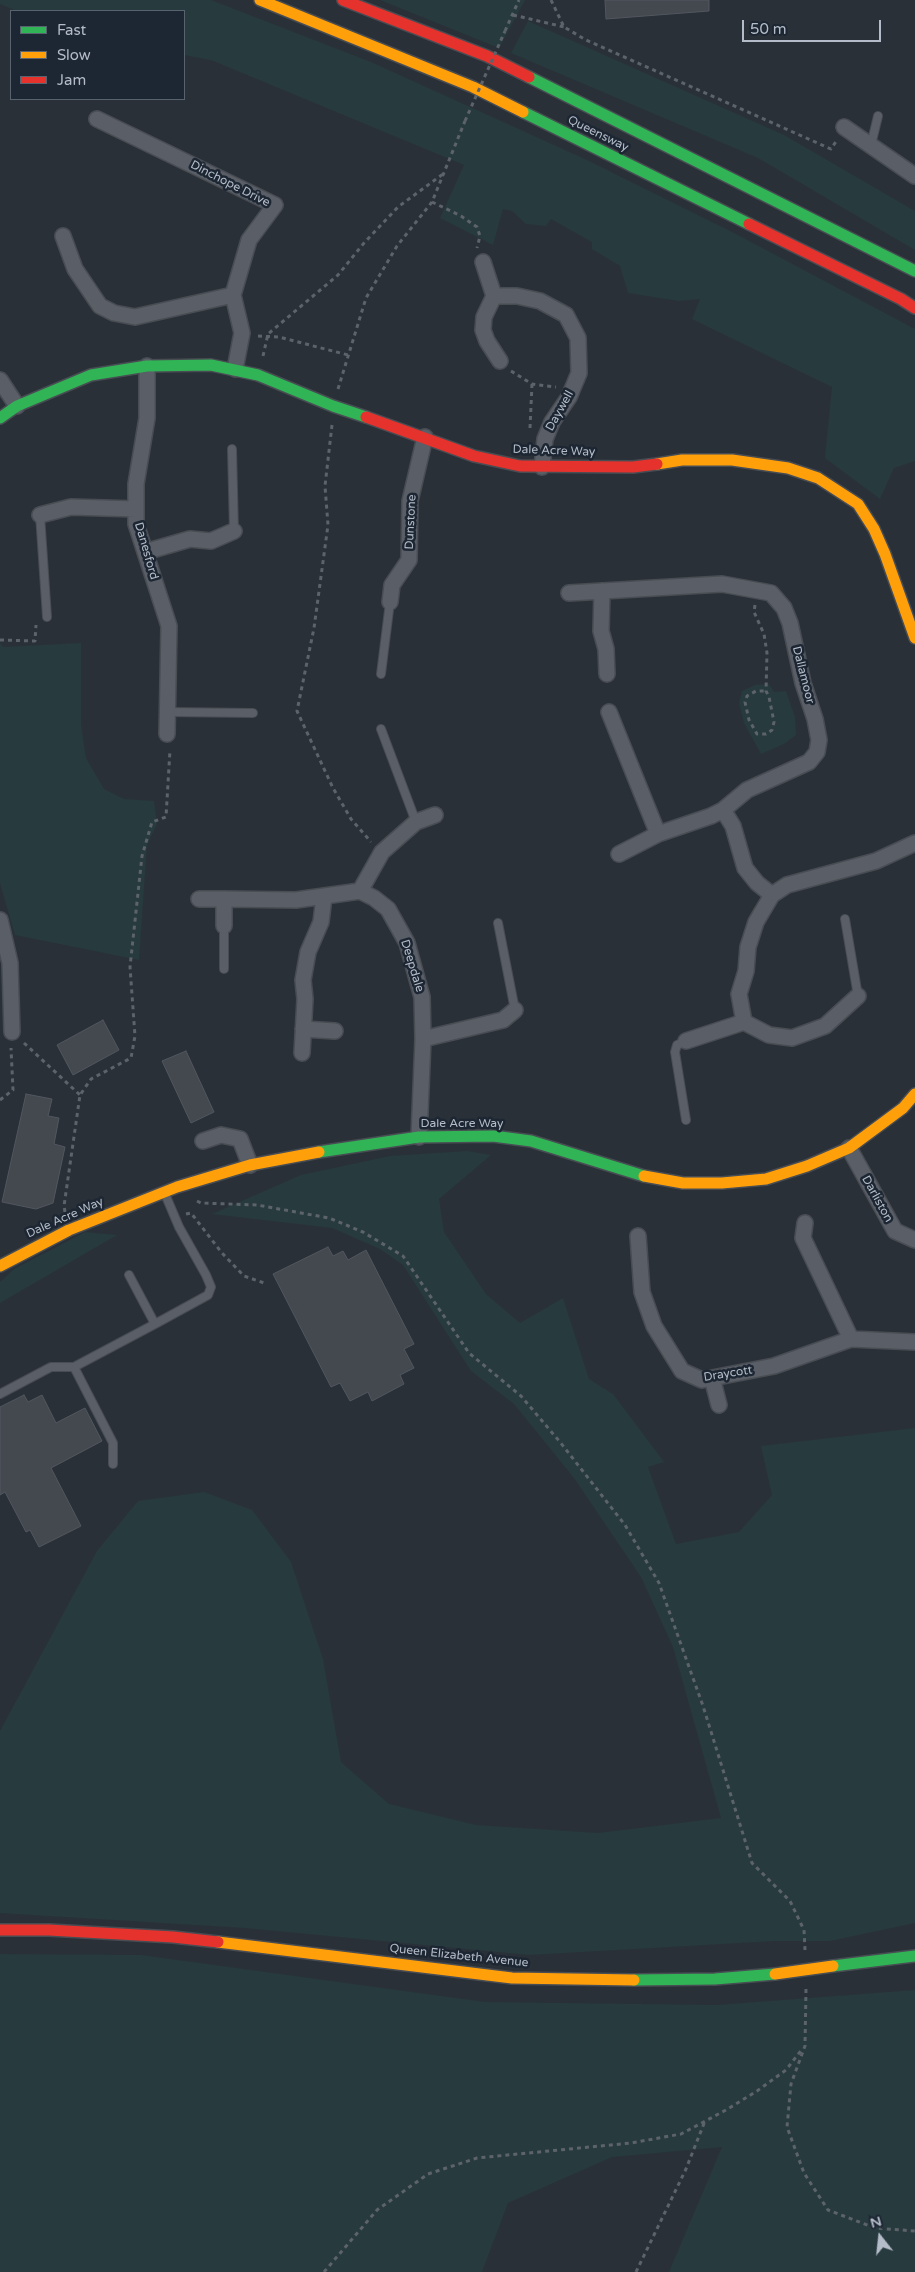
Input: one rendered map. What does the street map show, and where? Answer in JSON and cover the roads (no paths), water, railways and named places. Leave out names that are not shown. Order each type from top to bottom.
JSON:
[{"type":"main road","name":"Queensway","points":[[260,0],[473,87],[901,299],[915,308]]},
{"type":"main road","name":"Queensway","points":[[343,0],[487,56],[915,270]]},
{"type":"main road","name":"Dale Acre Way","points":[[0,418],[17,406],[91,375],[147,366],[184,364],[235,369],[258,375],[333,406],[425,437],[474,456],[520,466],[633,467],[682,460],[732,460],[788,468],[818,478],[858,504],[874,529],[914,629]]},
{"type":"main road","name":"Dale Acre Way","points":[[0,1266],[17,1255],[69,1230],[177,1187],[250,1166],[300,1155],[419,1137],[493,1136],[531,1141],[634,1174],[683,1183],[722,1183],[766,1179],[807,1166],[849,1148],[902,1108],[915,1094]]},
{"type":"main road","name":"Queen Elizabeth Avenue","points":[[0,1930],[48,1930],[173,1937],[512,1978],[715,1979],[775,1974],[915,1956]]},
{"type":"street","name":"Dinchope Drive","points":[[97,120],[275,205],[249,240],[233,296],[242,334],[235,369]]},
{"type":"street","points":[[844,127],[915,176]]},
{"type":"street","points":[[63,236],[74,269],[100,306],[114,313],[135,317],[233,296]]},
{"type":"street","points":[[483,262],[494,296],[484,317],[483,330],[487,341],[500,361]]},
{"type":"street","name":"Daywell","points":[[494,296],[518,296],[540,301],[566,315],[578,338],[579,374],[545,438],[542,467]]},
{"type":"street","name":"Danesford","points":[[147,366],[147,418],[136,484],[136,524],[169,626],[167,734]]},
{"type":"street","points":[[0,380],[17,406]]},
{"type":"street","name":"Dunstone","points":[[390,602],[392,586],[409,560],[410,501],[425,437]]},
{"type":"street","points":[[40,515],[70,507],[136,509]]},
{"type":"street","points":[[145,552],[190,539],[211,541],[234,530]]},
{"type":"street","name":"Dallamoor","points":[[569,593],[722,584],[772,592],[787,616],[819,740],[817,752],[809,762],[746,790],[723,810],[711,816],[658,834],[619,854]]},
{"type":"street","points":[[602,592],[601,631],[606,648],[607,674]]},
{"type":"street","points":[[609,712],[658,834]]},
{"type":"street","points":[[723,810],[733,826],[746,868],[757,883],[772,895]]},
{"type":"street","points":[[199,899],[296,900],[360,891],[382,852],[416,822],[435,815]]},
{"type":"street","points":[[744,1022],[739,994],[746,970],[748,947],[756,922],[772,895],[787,885],[805,878],[876,861],[915,844]]},
{"type":"street","name":"Deepdale","points":[[360,891],[374,898],[388,909],[407,943],[422,997],[423,1039],[419,1137]]},
{"type":"street","points":[[302,1052],[305,965],[321,922],[324,897]]},
{"type":"street","points":[[224,899],[224,926]]},
{"type":"street","points":[[0,920],[10,962],[12,1032]]},
{"type":"street","points":[[686,1041],[744,1022],[770,1035],[792,1038],[825,1026],[858,996]]},
{"type":"street","points":[[423,1039],[502,1020],[515,1010]]},
{"type":"street","points":[[303,1029],[335,1031]]},
{"type":"street","points":[[203,1140],[221,1135],[240,1138],[250,1166]]},
{"type":"street","name":"Darliston","points":[[849,1148],[896,1231],[915,1240]]},
{"type":"street","points":[[805,1223],[803,1238],[850,1339]]},
{"type":"street","name":"Draycott","points":[[638,1236],[642,1292],[654,1326],[682,1371],[702,1380],[774,1366],[850,1339],[915,1342]]},
{"type":"street","points":[[712,1378],[719,1405]]},
{"type":"lane","points":[[871,146],[878,116]]},
{"type":"lane","points":[[232,449],[234,530]]},
{"type":"lane","points":[[40,515],[47,617]]},
{"type":"lane","points":[[381,674],[390,602]]},
{"type":"lane","points":[[167,712],[253,713]]},
{"type":"lane","points":[[381,729],[416,822]]},
{"type":"lane","points":[[845,919],[858,996]]},
{"type":"lane","points":[[498,923],[515,1010]]},
{"type":"lane","points":[[224,926],[224,969]]},
{"type":"lane","points":[[686,1041],[677,1045],[674,1052],[686,1120]]},
{"type":"lane","points":[[0,1394],[51,1367],[74,1367],[208,1295],[211,1287],[206,1275],[173,1215],[164,1192]]},
{"type":"lane","points":[[129,1275],[155,1324]]},
{"type":"lane","points":[[74,1367],[113,1443],[113,1464]]}]
